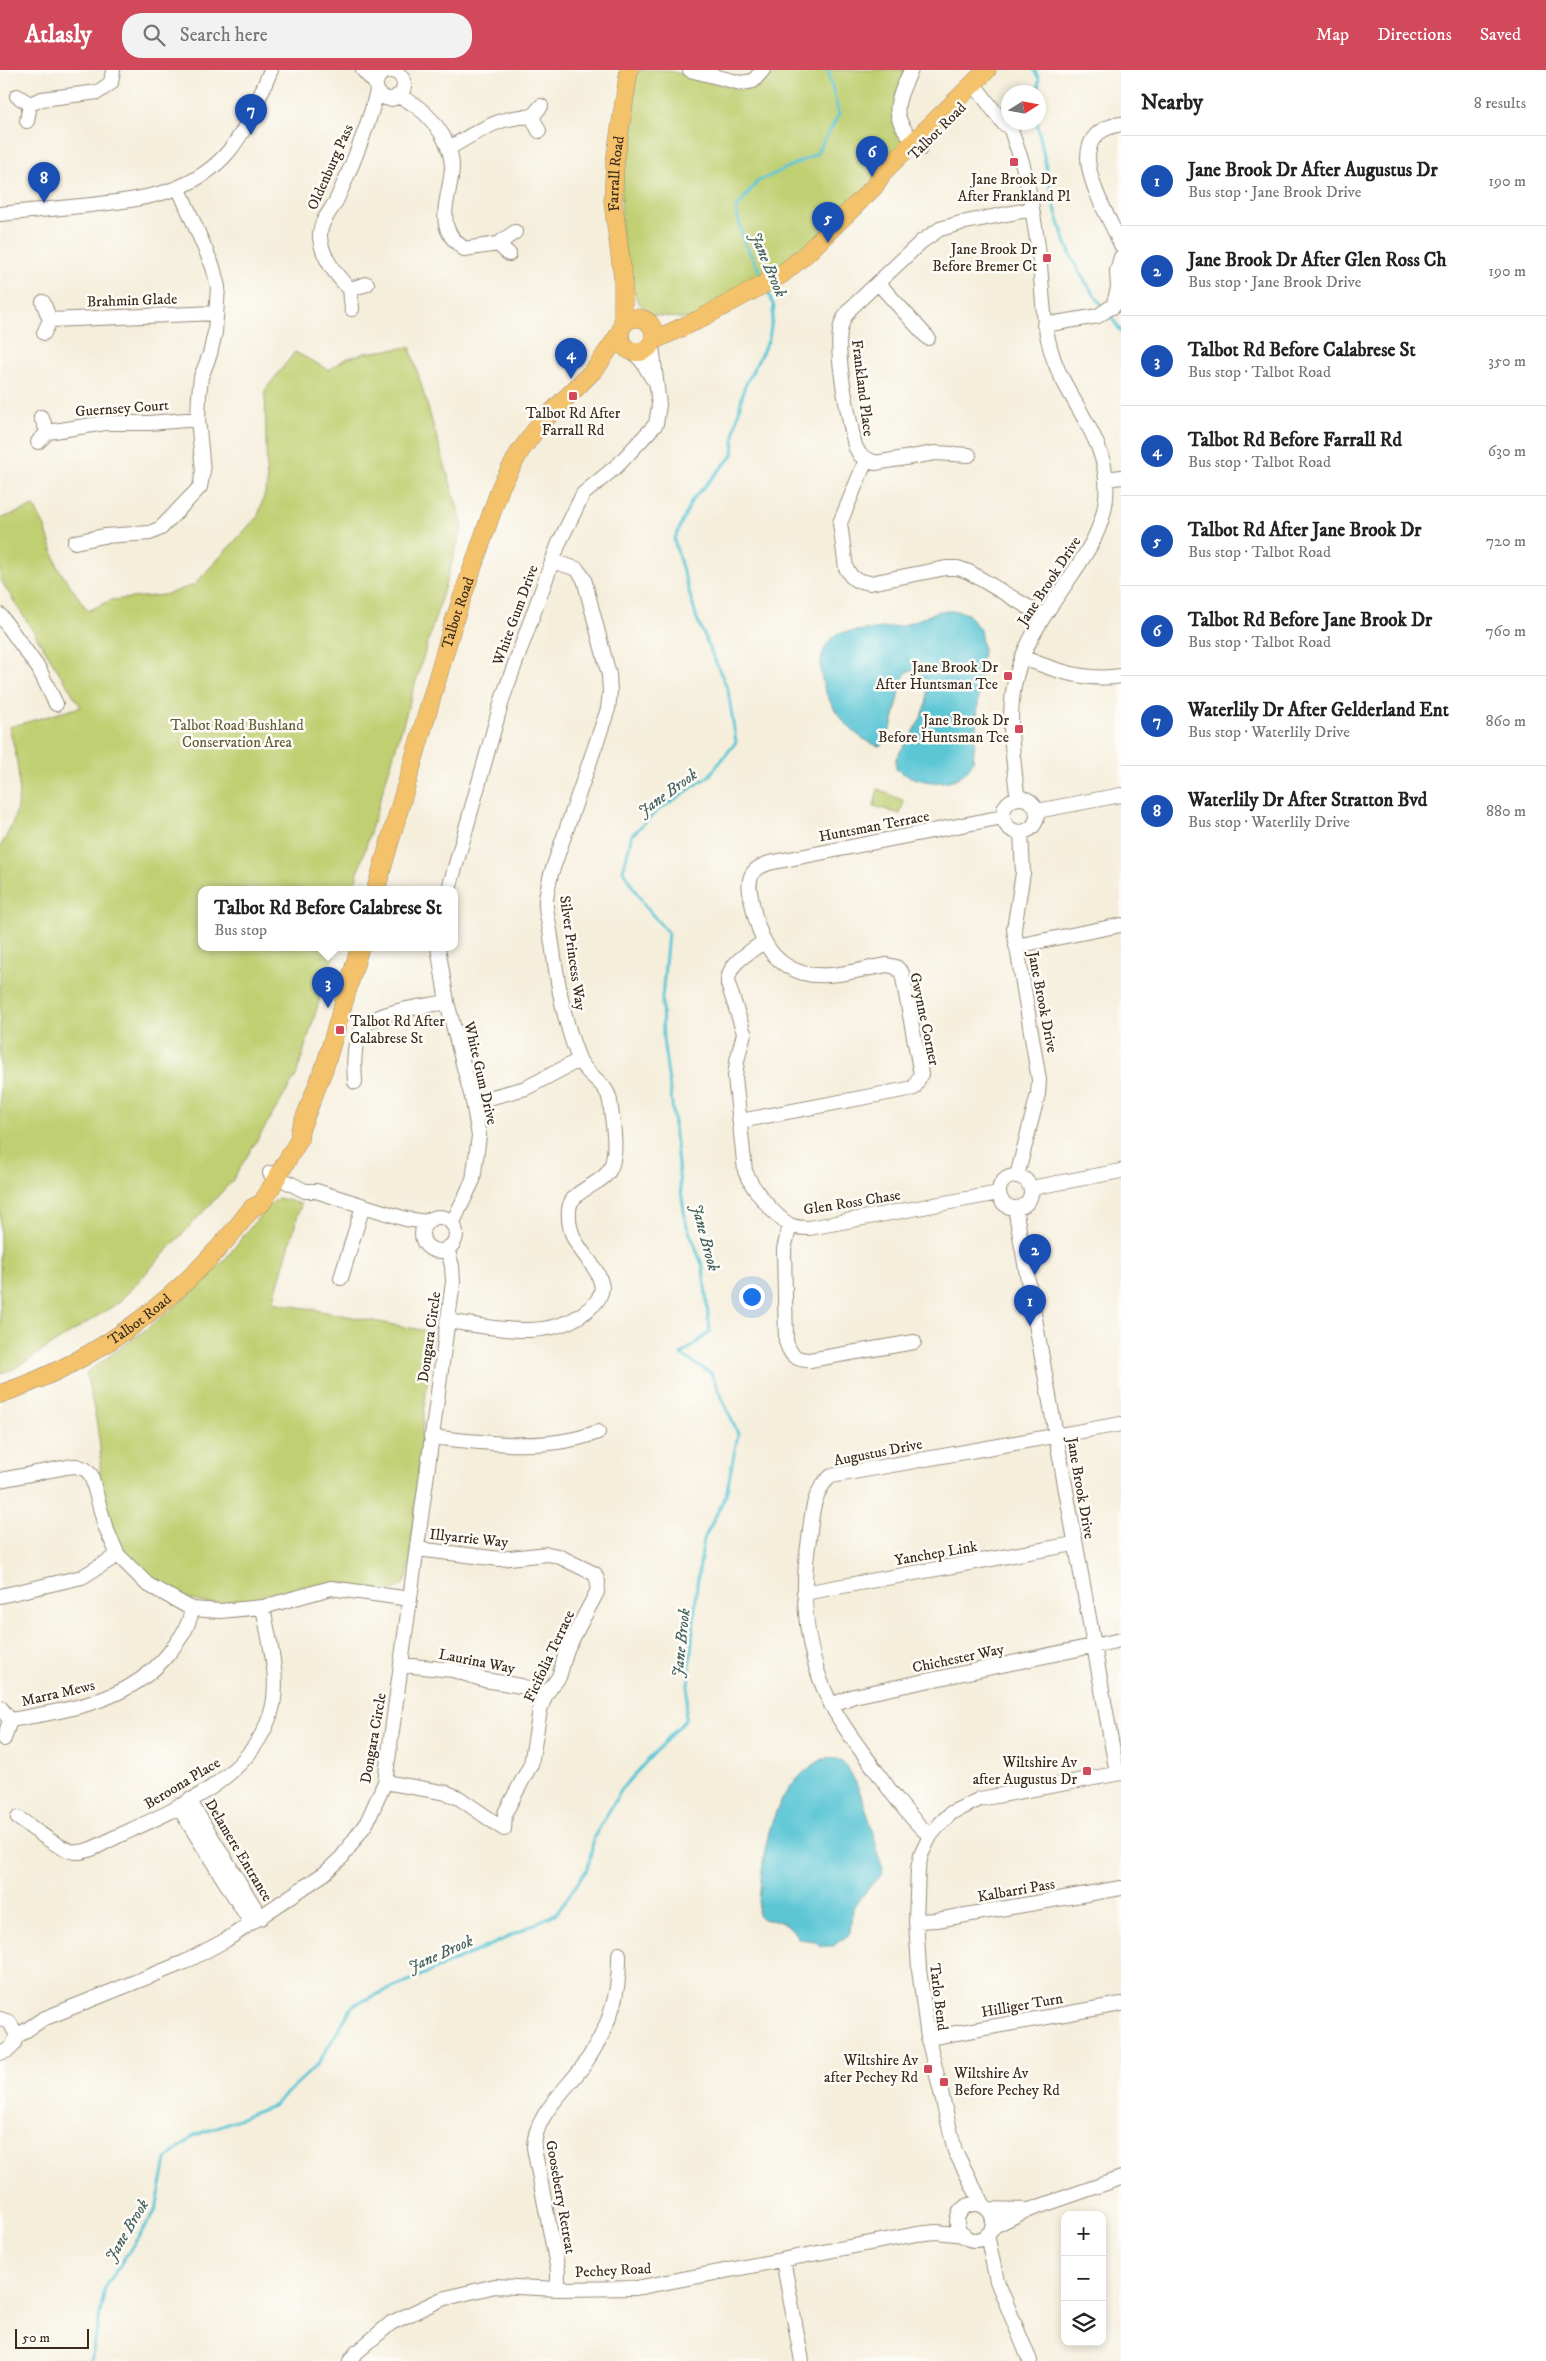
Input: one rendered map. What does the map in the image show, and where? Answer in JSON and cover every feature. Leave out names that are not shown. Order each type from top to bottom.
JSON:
[{"type":"main road","name":"Farrall Road","points":[[626,339],[623,278],[613,202],[615,162],[629,70]]},
{"type":"main road","name":"Talbot Road","points":[[653,342],[765,284],[806,254],[874,187],[888,180],[917,145],[983,79]]},
{"type":"main road","name":"Farrall Road","points":[[623,278],[646,320]]},
{"type":"main road","points":[[632,318],[646,320],[654,330],[653,342],[643,351],[626,339],[632,318]]},
{"type":"main road","name":"Talbot Road","points":[[646,320],[664,324],[698,320]]},
{"type":"main road","name":"Talbot Road","points":[[377,886],[454,621],[501,486],[519,453],[540,424],[626,339]]},
{"type":"main road","name":"Talbot Road","points":[[0,1394],[22,1386],[84,1356],[138,1322],[161,1305],[202,1267],[252,1208],[254,1197],[277,1172],[291,1134],[300,1130],[325,1066],[359,951]]},
{"type":"street","points":[[30,104],[42,99],[98,92],[111,83],[112,70]]},
{"type":"street","points":[[0,214],[143,199],[179,189],[210,171],[229,151],[243,130],[272,70]]},
{"type":"street","points":[[363,70],[390,82],[430,118],[449,148],[452,166],[446,219],[450,235],[464,249],[498,244],[515,232]]},
{"type":"street","points":[[690,70],[741,83],[754,81],[763,70]]},
{"type":"street","points":[[911,70],[901,92],[897,109],[902,127],[917,145]]},
{"type":"street","name":"Jane Brook Drive","points":[[983,79],[1001,118]]},
{"type":"street","name":"Oldenburg Pass","points":[[350,289],[339,279],[332,268],[321,242],[320,232],[337,199],[372,110],[390,82]]},
{"type":"street","points":[[17,96],[30,104]]},
{"type":"street","points":[[27,121],[30,104]]},
{"type":"street","points":[[449,148],[497,123],[512,118],[532,117],[541,106]]},
{"type":"street","points":[[532,117],[539,131]]},
{"type":"street","points":[[1121,124],[1107,127],[1095,136],[1090,150],[1088,168],[1101,205],[1121,245]]},
{"type":"street","name":"Jane Brook Drive","points":[[1011,130],[1022,164],[1032,209],[1038,250],[1044,325],[1057,367],[1114,478],[1093,544],[1043,616],[1022,657],[1011,693],[1010,711],[1018,798]]},
{"type":"street","points":[[75,542],[104,536],[150,533],[161,528],[200,487],[203,472],[198,419],[201,377],[210,354],[215,332],[218,287],[213,270],[179,189]]},
{"type":"street","name":"Frankland Place","points":[[866,460],[855,446],[843,379],[840,331],[850,309],[921,242],[940,229],[1032,209]]},
{"type":"street","points":[[498,244],[509,254]]},
{"type":"street","points":[[1044,325],[1098,316],[1118,299],[1117,272],[1121,257]]},
{"type":"street","points":[[878,283],[928,338]]},
{"type":"street","points":[[352,309],[350,289],[366,284]]},
{"type":"street","points":[[43,302],[50,320],[44,333]]},
{"type":"street","name":"Brahmin Glade","points":[[50,320],[216,313]]},
{"type":"street","name":"White Gum Drive","points":[[626,339],[655,383]]},
{"type":"street","name":"White Gum Drive","points":[[450,886],[503,697],[552,561],[583,494],[618,465],[656,424],[659,405],[655,383],[653,342]]},
{"type":"street","points":[[38,442],[48,432],[41,417]]},
{"type":"street","name":"Guernsey Court","points":[[48,432],[105,423],[149,423],[198,419]]},
{"type":"street","points":[[969,455],[935,453],[884,463],[866,460],[840,523],[846,568],[856,580],[870,583],[946,568],[958,568],[969,572],[1043,616]]},
{"type":"street","name":"Silver Princess Way","points":[[448,1321],[516,1330],[542,1330],[579,1317],[596,1304],[600,1297],[601,1280],[576,1246],[569,1212],[574,1198],[607,1175],[614,1160],[607,1092],[584,1068],[579,1060],[562,1005],[546,901],[551,874],[608,709],[610,684],[584,579],[577,569],[552,561]]},
{"type":"street","points":[[0,615],[39,669],[56,704]]},
{"type":"street","points":[[1022,657],[1045,667],[1088,677],[1121,676]]},
{"type":"street","points":[[1037,811],[1121,795]]},
{"type":"street","points":[[1018,798],[1028,799],[1037,811],[1036,823],[1027,831],[1012,830],[1003,818],[1008,802],[1018,798]]},
{"type":"street","name":"Huntsman Terrace","points":[[753,872],[769,863],[1003,818]]},
{"type":"street","name":"Jane Brook Drive","points":[[1017,1176],[1038,1094],[1039,1080],[1016,946],[1014,918],[1021,891],[1024,858],[1021,832]]},
{"type":"street","name":"Gwynne Corner","points":[[740,1121],[914,1088],[920,1074],[902,973],[896,967],[887,965],[815,975],[790,968],[777,959],[763,942],[756,925],[749,892],[749,881],[753,872]]},
{"type":"street","points":[[1016,946],[1121,925]]},
{"type":"street","name":"Glen Ross Chase","points":[[763,942],[734,964],[727,977],[744,1033],[736,1069],[744,1163],[748,1178],[779,1217],[790,1225],[809,1228],[999,1193]]},
{"type":"street","name":"White Gum Drive","points":[[439,951],[447,1002],[473,1102],[479,1136],[473,1180],[462,1205],[448,1220]]},
{"type":"street","points":[[355,1082],[355,1054],[360,1031],[368,1022],[380,1016],[447,1002]]},
{"type":"street","points":[[473,1102],[526,1088],[579,1060]]},
{"type":"street","points":[[1031,1188],[1121,1171]]},
{"type":"street","points":[[277,1172],[316,1191],[425,1225]]},
{"type":"street","points":[[1017,1176],[1026,1180],[1031,1188],[1028,1202],[1015,1208],[1006,1205],[999,1193],[1004,1180],[1017,1176]]},
{"type":"street","points":[[341,1278],[362,1206]]},
{"type":"street","name":"Jane Brook Drive","points":[[1015,1208],[1092,1646],[1119,1773]]},
{"type":"street","points":[[437,1217],[448,1220],[455,1237],[442,1249],[426,1244],[425,1225],[437,1217]]},
{"type":"street","points":[[790,1225],[784,1249],[786,1341],[794,1357],[801,1360],[810,1360],[914,1342]]},
{"type":"street","name":"Dongara Circle","points":[[0,2053],[8,2051],[13,2046],[16,2037],[43,2019],[185,1962],[220,1944],[325,1874],[342,1857],[367,1822],[385,1782],[448,1321],[453,1274],[442,1249]]},
{"type":"street","name":"Augustus Drive","points":[[930,1836],[911,1819],[831,1705],[811,1650],[804,1593],[804,1566],[815,1497],[820,1485],[831,1476],[1121,1424]]},
{"type":"street","points":[[431,1437],[515,1444],[567,1441],[598,1432]]},
{"type":"street","points":[[0,1480],[67,1467],[76,1466],[85,1469],[95,1485],[105,1526],[118,1555],[147,1584],[192,1609],[220,1611],[263,1607],[331,1588],[410,1599]]},
{"type":"street","name":"Yanchep Link","points":[[804,1593],[1074,1544]]},
{"type":"street","name":"Illyarrie Way","points":[[417,1549],[500,1559],[548,1554],[587,1569],[595,1574],[598,1582]]},
{"type":"street","points":[[0,1596],[82,1577],[118,1555]]},
{"type":"street","name":"Ficifolia Terrace","points":[[385,1782],[447,1793],[458,1798],[504,1829],[505,1813],[531,1764],[540,1710],[546,1694],[558,1677],[567,1649],[597,1592],[598,1582]]},
{"type":"street","name":"Beroona Place","points":[[18,1818],[65,1849],[79,1852],[154,1819],[210,1788],[239,1765],[262,1734],[270,1717],[274,1698],[274,1680],[263,1607]]},
{"type":"street","name":"Marra Mews","points":[[10,1720],[81,1707],[99,1701],[136,1682],[149,1674],[174,1647],[190,1623],[192,1609]]},
{"type":"street","name":"Chichester Way","points":[[831,1705],[854,1696],[1121,1640]]},
{"type":"street","name":"Laurina Way","points":[[402,1665],[453,1670],[492,1682],[521,1686],[546,1694]]},
{"type":"street","name":"Marra Mews","points":[[0,1707],[10,1720]]},
{"type":"street","name":"Marra Mews","points":[[4,1738],[10,1720]]},
{"type":"street","name":"Tarlo Bend","points":[[962,2212],[959,2161],[928,2038],[919,1968],[916,1921],[918,1869],[921,1854],[930,1836],[951,1813],[980,1799],[1119,1773]]},
{"type":"street","name":"Delamere Entrance","points":[[183,1803],[256,1920]]},
{"type":"street","name":"Kalbarri Pass","points":[[916,1921],[937,1920],[1121,1888]]},
{"type":"street","name":"Gooseberry Retreat","points":[[558,2289],[558,2270],[534,2148],[534,2137],[541,2120],[585,2063],[608,2022],[618,1987],[619,1954]]},
{"type":"street","name":"Hilliger Turn","points":[[928,2038],[1121,2004]]},
{"type":"street","points":[[3,2019],[13,2026],[16,2037]]},
{"type":"street","name":"Dongara Circle","points":[[3,2019],[43,2019]]},
{"type":"street","name":"Tarlo Bend","points":[[959,2161],[985,2207]]},
{"type":"street","points":[[966,2236],[978,2239],[1023,2212],[1053,2204],[1121,2178]]},
{"type":"street","points":[[1023,2212],[974,2204],[962,2212],[958,2226],[980,2248],[994,2271],[1030,2361]]},
{"type":"street","points":[[985,2207],[992,2217],[990,2231],[994,2271]]},
{"type":"street","name":"Pechey Road","points":[[924,2233],[962,2212]]},
{"type":"street","name":"Pechey Road","points":[[350,2361],[357,2352],[391,2323],[442,2299],[495,2286],[558,2289],[636,2288],[924,2233],[944,2232],[966,2236]]},
{"type":"street","points":[[783,2260],[802,2361]]},
{"type":"green space","points":[[639,70],[666,70],[742,90],[759,85],[769,70],[911,70],[898,101],[914,142],[806,254],[698,320],[651,315],[637,301],[631,282],[621,232],[622,169],[636,75]]},
{"type":"green space","name":"Talbot Road Bushland Conservation Area","points":[[410,347],[463,526],[354,886],[198,886],[198,951],[335,951],[296,1076],[232,1181],[118,1303],[12,1370],[0,1373],[0,847],[10,830],[19,796],[17,761],[9,727],[81,707],[0,579],[0,519],[34,506],[45,527],[58,568],[88,611],[111,600],[164,595],[194,585],[258,516],[267,486],[265,390],[295,352],[329,370],[345,359],[365,353]]},
{"type":"green space","points":[[878,789],[904,801],[900,814],[874,806]]},
{"type":"green space","points":[[279,1198],[301,1204],[273,1302],[432,1332],[408,1575],[402,1584],[395,1589],[385,1591],[353,1585],[333,1584],[252,1604],[227,1605],[190,1600],[167,1590],[157,1583],[126,1556],[114,1536],[102,1494],[99,1439],[86,1373],[160,1319],[195,1289],[227,1257],[269,1206]]},
{"type":"water","points":[[940,611],[958,611],[968,614],[980,630],[983,649],[973,761],[967,771],[959,777],[949,781],[938,782],[916,779],[896,769],[896,758],[916,727],[926,704],[927,692],[925,681],[918,671],[909,671],[904,675],[892,725],[883,745],[879,746],[864,739],[850,728],[837,713],[828,697],[822,679],[821,662],[826,646],[838,633],[901,626]]},
{"type":"water","points":[[823,1759],[840,1760],[850,1771],[868,1815],[883,1874],[872,1884],[852,1909],[850,1934],[833,1946],[820,1946],[816,1941],[799,1939],[786,1924],[776,1920],[765,1920],[758,1914],[765,1848],[778,1807],[789,1789],[804,1772]]},
{"type":"waterway","name":"Jane Brook","points":[[763,278],[743,240],[736,209],[757,182],[816,154],[839,115],[828,70]]},
{"type":"waterway","points":[[1034,70],[1039,79],[1039,85]]},
{"type":"waterway","points":[[1039,130],[1050,189],[1064,238],[1081,275],[1104,308]]},
{"type":"waterway","name":"Jane Brook","points":[[91,2361],[105,2288],[156,2210],[166,2160],[193,2136],[273,2106],[318,2064],[353,2005],[500,1941],[557,1913],[588,1868],[594,1837],[623,1787],[685,1720],[697,1584],[704,1539],[726,1495],[738,1434],[711,1373],[681,1355],[710,1332],[703,1267],[686,1223],[663,1039],[662,998],[668,933],[645,906],[623,871],[632,835],[657,811],[709,776],[736,742],[728,690],[697,619],[674,540],[692,500],[733,455],[735,428],[744,388],[769,339],[774,307],[767,289]]},
{"type":"waterway","points":[[1108,313],[1121,331]]},
{"type":"place","name":"Waterlily Dr After Gelderland Ent","points":[[251,135]]},
{"type":"place","name":"Jane Brook Dr After Frankland Pl","points":[[1014,162]]},
{"type":"place","name":"Talbot Rd Before Jane Brook Dr","points":[[872,177]]},
{"type":"place","name":"Waterlily Dr After Stratton Bvd","points":[[44,203]]},
{"type":"place","name":"Talbot Rd After Jane Brook Dr","points":[[828,243]]},
{"type":"place","name":"Jane Brook Dr Before Bremer Ct","points":[[1047,258]]},
{"type":"place","name":"Talbot Rd Before Farrall Rd","points":[[571,379]]},
{"type":"place","name":"Talbot Rd After Farrall Rd","points":[[573,396]]},
{"type":"place","name":"Jane Brook Dr After Huntsman Tce","points":[[1008,676]]},
{"type":"place","name":"Jane Brook Dr Before Huntsman Tce","points":[[1019,729]]},
{"type":"place","name":"Talbot Rd Before Calabrese St","points":[[328,1008]]},
{"type":"place","name":"Talbot Rd After Calabrese St","points":[[340,1030]]},
{"type":"place","name":"Jane Brook Dr After Glen Ross Ch","points":[[1035,1275]]},
{"type":"place","name":"Jane Brook Dr After Augustus Dr","points":[[1030,1326]]},
{"type":"place","name":"Wiltshire Av after Augustus Dr","points":[[1087,1771]]},
{"type":"place","name":"Wiltshire Av after Pechey Rd","points":[[928,2069]]},
{"type":"place","name":"Wiltshire Av Before Pechey Rd","points":[[944,2082]]}]
